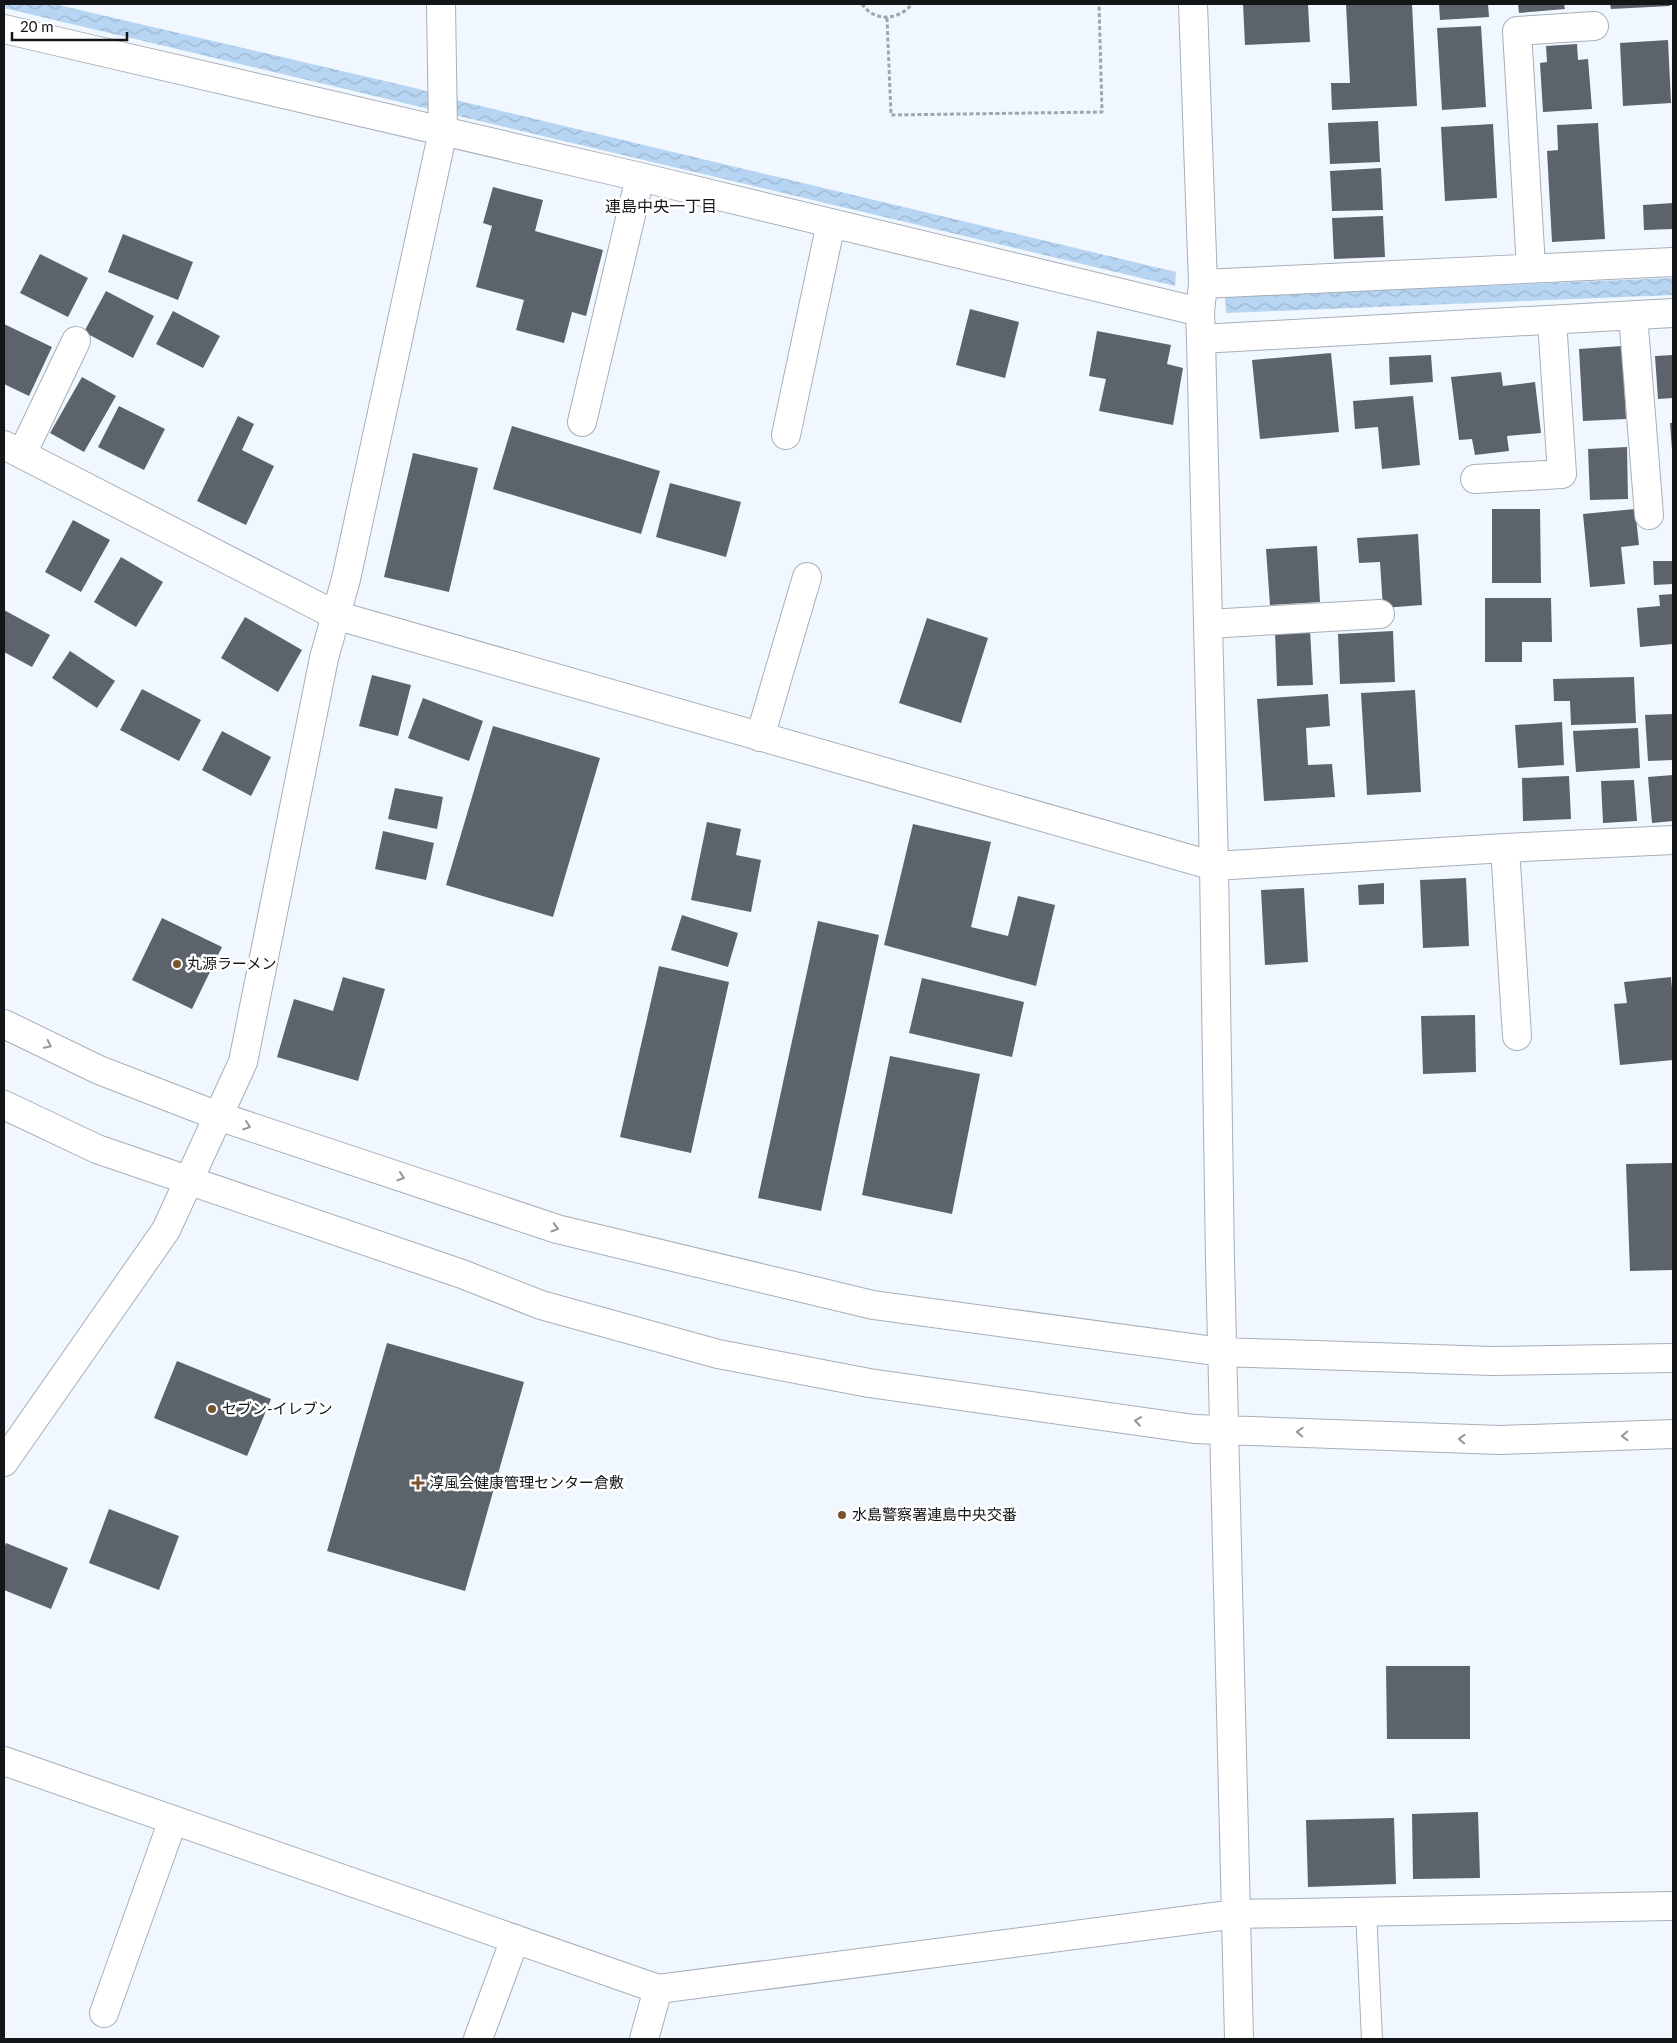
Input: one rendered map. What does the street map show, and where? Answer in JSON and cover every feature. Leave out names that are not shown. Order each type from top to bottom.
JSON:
[{"type":"street","points":[[4,1462],[166,1230],[243,1062],[324,658],[346,579],[443,130],[441,4]]},
{"type":"street","points":[[1193,4],[1203,284],[1200,312],[1239,2039]]},
{"type":"street","points":[[1531,267],[1517,31],[1594,26]]},
{"type":"street","points":[[4,29],[443,130],[1200,312]]},
{"type":"street","points":[[582,422],[640,177]]},
{"type":"street","points":[[786,435],[832,223]]},
{"type":"street","points":[[1203,284],[1531,267],[1673,262]]},
{"type":"street","points":[[1201,340],[1673,313]]},
{"type":"street","points":[[1633,315],[1649,515]]},
{"type":"street","points":[[1475,479],[1562,474],[1552,320]]},
{"type":"street","points":[[76,341],[13,450],[335,616],[1214,866],[1505,848],[1673,840]]},
{"type":"street","points":[[760,737],[807,577]]},
{"type":"street","points":[[1208,624],[1380,614]]},
{"type":"street","points":[[1505,848],[1517,1036]]},
{"type":"street","points":[[4,1024],[99,1070],[218,1116],[556,1229],[863,1303],[1222,1352],[1493,1361],[1673,1358]]},
{"type":"street","points":[[4,1105],[97,1148],[462,1274],[541,1305],[718,1354],[869,1383],[1194,1429],[1500,1440],[1673,1434]]},
{"type":"street","points":[[4,1761],[658,1989],[1236,1914],[1673,1906]]},
{"type":"street","points":[[104,2013],[173,1820]]},
{"type":"street","points":[[478,2039],[515,1939]]},
{"type":"street","points":[[644,2039],[658,1989]]},
{"type":"lane","points":[[1366,1912],[1372,2039]]},
{"type":"path","points":[[862,4],[878,17],[887,18],[905,12],[912,4]]},
{"type":"path","points":[[887,18],[891,115],[1102,112],[1099,4]]},
{"type":"water","points":[[4,4],[54,4],[419,89],[464,102],[1176,272],[1175,286],[4,8]]},
{"type":"water","points":[[1673,278],[1673,295],[1226,313],[1225,296]]},
{"type":"building","points":[[1243,4],[1308,4],[1310,42],[1245,45]]},
{"type":"building","points":[[1346,4],[1412,4],[1417,106],[1332,110],[1331,83],[1350,83]]},
{"type":"building","points":[[1439,4],[1488,4],[1489,17],[1440,20]]},
{"type":"building","points":[[1518,4],[1564,4],[1565,9],[1519,13]]},
{"type":"building","points":[[1610,4],[1669,4],[1670,6],[1611,9]]},
{"type":"building","points":[[1481,26],[1486,107],[1442,110],[1437,28]]},
{"type":"building","points":[[1668,40],[1671,103],[1623,106],[1620,43]]},
{"type":"building","points":[[1577,44],[1578,60],[1588,59],[1592,109],[1543,112],[1540,63],[1547,62],[1546,46]]},
{"type":"building","points":[[1378,121],[1380,162],[1330,164],[1328,123]]},
{"type":"building","points":[[1598,123],[1605,239],[1552,242],[1547,151],[1558,150],[1557,125]]},
{"type":"building","points":[[1493,124],[1497,198],[1445,201],[1441,127]]},
{"type":"building","points":[[1381,168],[1383,210],[1332,211],[1330,171]]},
{"type":"building","points":[[493,187],[543,200],[535,231],[603,250],[586,316],[572,312],[564,343],[516,330],[524,300],[476,287],[492,226],[483,223]]},
{"type":"building","points":[[1673,203],[1673,229],[1644,230],[1643,205]]},
{"type":"building","points":[[1383,216],[1385,257],[1334,259],[1332,218]]},
{"type":"building","points":[[123,234],[193,262],[178,300],[108,272]]},
{"type":"building","points":[[40,254],[88,278],[68,317],[20,293]]},
{"type":"building","points":[[106,291],[154,316],[133,358],[84,332]]},
{"type":"building","points":[[970,309],[1019,322],[1005,378],[956,365]]},
{"type":"building","points":[[173,311],[220,336],[203,368],[156,344]]},
{"type":"building","points":[[4,324],[52,347],[29,396],[4,384]]},
{"type":"building","points":[[1097,331],[1171,345],[1167,364],[1183,368],[1173,425],[1099,411],[1106,379],[1089,376]]},
{"type":"building","points":[[1622,346],[1626,419],[1583,421],[1579,349]]},
{"type":"building","points":[[1331,353],[1339,432],[1260,439],[1252,360]]},
{"type":"building","points":[[1431,355],[1433,382],[1390,385],[1389,357]]},
{"type":"building","points":[[1673,355],[1673,398],[1658,399],[1655,356]]},
{"type":"building","points":[[1501,372],[1503,386],[1535,382],[1541,433],[1507,436],[1509,451],[1475,455],[1472,439],[1459,440],[1451,377]]},
{"type":"building","points":[[82,377],[116,396],[84,452],[50,433]]},
{"type":"building","points":[[1413,396],[1420,465],[1382,469],[1378,427],[1355,429],[1353,401]]},
{"type":"building","points":[[119,406],[165,429],[144,470],[98,447]]},
{"type":"building","points":[[238,416],[254,424],[242,450],[274,466],[246,525],[197,501]]},
{"type":"building","points":[[1670,423],[1673,423],[1673,450],[1672,450]]},
{"type":"building","points":[[512,426],[660,471],[641,534],[493,489]]},
{"type":"building","points":[[1627,447],[1628,499],[1590,500],[1588,449]]},
{"type":"building","points":[[413,453],[478,468],[449,592],[384,577]]},
{"type":"building","points":[[670,483],[741,502],[726,557],[656,537]]},
{"type":"building","points":[[1492,509],[1540,509],[1541,583],[1492,583]]},
{"type":"building","points":[[1635,509],[1639,545],[1621,547],[1625,584],[1590,587],[1583,514]]},
{"type":"building","points":[[73,520],[110,540],[81,592],[45,572]]},
{"type":"building","points":[[1418,534],[1422,605],[1383,608],[1380,562],[1359,563],[1357,538]]},
{"type":"building","points":[[1317,546],[1320,602],[1270,605],[1266,549]]},
{"type":"building","points":[[121,557],[163,582],[136,627],[94,602]]},
{"type":"building","points":[[1653,561],[1673,561],[1673,584],[1654,585]]},
{"type":"building","points":[[1673,594],[1673,644],[1640,647],[1637,608],[1660,606],[1659,595]]},
{"type":"building","points":[[1485,598],[1551,598],[1552,642],[1522,642],[1522,662],[1485,662]]},
{"type":"building","points":[[4,610],[50,635],[32,667],[4,652]]},
{"type":"building","points":[[245,617],[302,650],[278,692],[221,658]]},
{"type":"building","points":[[927,618],[988,638],[961,723],[899,703]]},
{"type":"building","points":[[1310,630],[1313,685],[1277,686],[1275,631]]},
{"type":"building","points":[[1393,631],[1395,682],[1340,684],[1338,634]]},
{"type":"building","points":[[70,651],[115,681],[97,708],[52,678]]},
{"type":"building","points":[[372,675],[411,685],[398,736],[359,726]]},
{"type":"building","points":[[1634,677],[1636,723],[1571,725],[1570,701],[1554,701],[1553,679]]},
{"type":"building","points":[[142,689],[201,720],[179,761],[120,730]]},
{"type":"building","points":[[1415,690],[1421,792],[1367,795],[1361,693]]},
{"type":"building","points":[[1328,694],[1330,726],[1306,728],[1308,765],[1332,764],[1335,797],[1264,801],[1257,699]]},
{"type":"building","points":[[423,698],[483,721],[469,761],[408,738]]},
{"type":"building","points":[[1673,714],[1673,760],[1648,761],[1645,715]]},
{"type":"building","points":[[1562,722],[1564,765],[1518,768],[1515,725]]},
{"type":"building","points":[[493,726],[600,758],[553,917],[446,885]]},
{"type":"building","points":[[1638,728],[1640,768],[1576,772],[1573,731]]},
{"type":"building","points":[[222,731],[271,757],[251,796],[202,770]]},
{"type":"building","points":[[1673,775],[1673,821],[1652,823],[1648,777]]},
{"type":"building","points":[[1569,776],[1571,819],[1523,821],[1522,778]]},
{"type":"building","points":[[1634,780],[1637,821],[1603,823],[1601,781]]},
{"type":"building","points":[[395,788],[443,797],[437,829],[388,819]]},
{"type":"building","points":[[707,822],[741,829],[736,855],[761,860],[751,912],[691,900]]},
{"type":"building","points":[[913,824],[991,842],[971,927],[1008,936],[1018,896],[1055,905],[1036,986],[884,945]]},
{"type":"building","points":[[383,831],[434,843],[426,880],[375,869]]},
{"type":"building","points":[[1466,878],[1469,946],[1423,948],[1420,880]]},
{"type":"building","points":[[1384,883],[1384,904],[1359,905],[1358,885]]},
{"type":"building","points":[[1304,888],[1308,962],[1265,965],[1261,890]]},
{"type":"building","points":[[682,915],[738,933],[728,967],[671,950]]},
{"type":"building","name":"丸源ラーメン","points":[[162,918],[222,947],[192,1009],[132,980]]},
{"type":"building","points":[[818,921],[879,935],[821,1211],[758,1198]]},
{"type":"building","points":[[659,966],[729,982],[691,1153],[620,1137]]},
{"type":"building","points":[[343,977],[385,989],[358,1081],[277,1057],[294,999],[333,1011]]},
{"type":"building","points":[[1671,977],[1673,1060],[1620,1065],[1614,1004],[1627,1003],[1624,982]]},
{"type":"building","points":[[922,978],[1024,1002],[1012,1057],[909,1033]]},
{"type":"building","points":[[1475,1015],[1476,1072],[1423,1074],[1421,1016]]},
{"type":"building","points":[[890,1056],[980,1074],[952,1214],[862,1195]]},
{"type":"building","points":[[1673,1163],[1673,1270],[1630,1271],[1626,1164]]},
{"type":"building","points":[[387,1343],[524,1382],[465,1591],[327,1551]]},
{"type":"building","name":"セブン-イレブン","points":[[177,1361],[271,1399],[247,1456],[154,1418]]},
{"type":"building","points":[[109,1509],[179,1536],[159,1590],[89,1563]]},
{"type":"building","points":[[6,1543],[68,1568],[51,1609],[4,1590],[4,1548]]},
{"type":"building","points":[[1386,1666],[1470,1666],[1470,1739],[1387,1739]]},
{"type":"building","points":[[1478,1812],[1480,1878],[1413,1879],[1412,1814]]},
{"type":"building","points":[[1394,1818],[1396,1884],[1308,1887],[1306,1820]]},
{"type":"place","name":"丸源ラーメン","points":[[177,964]]},
{"type":"place","name":"セブン-イレブン","points":[[212,1409]]},
{"type":"place","name":"淳風会健康管理センター倉敷","points":[[418,1483]]},
{"type":"place","name":"水島警察署連島中央交番","points":[[842,1515]]},
{"type":"district","name":"連島中央一丁目","points":[[661,206]]}]
